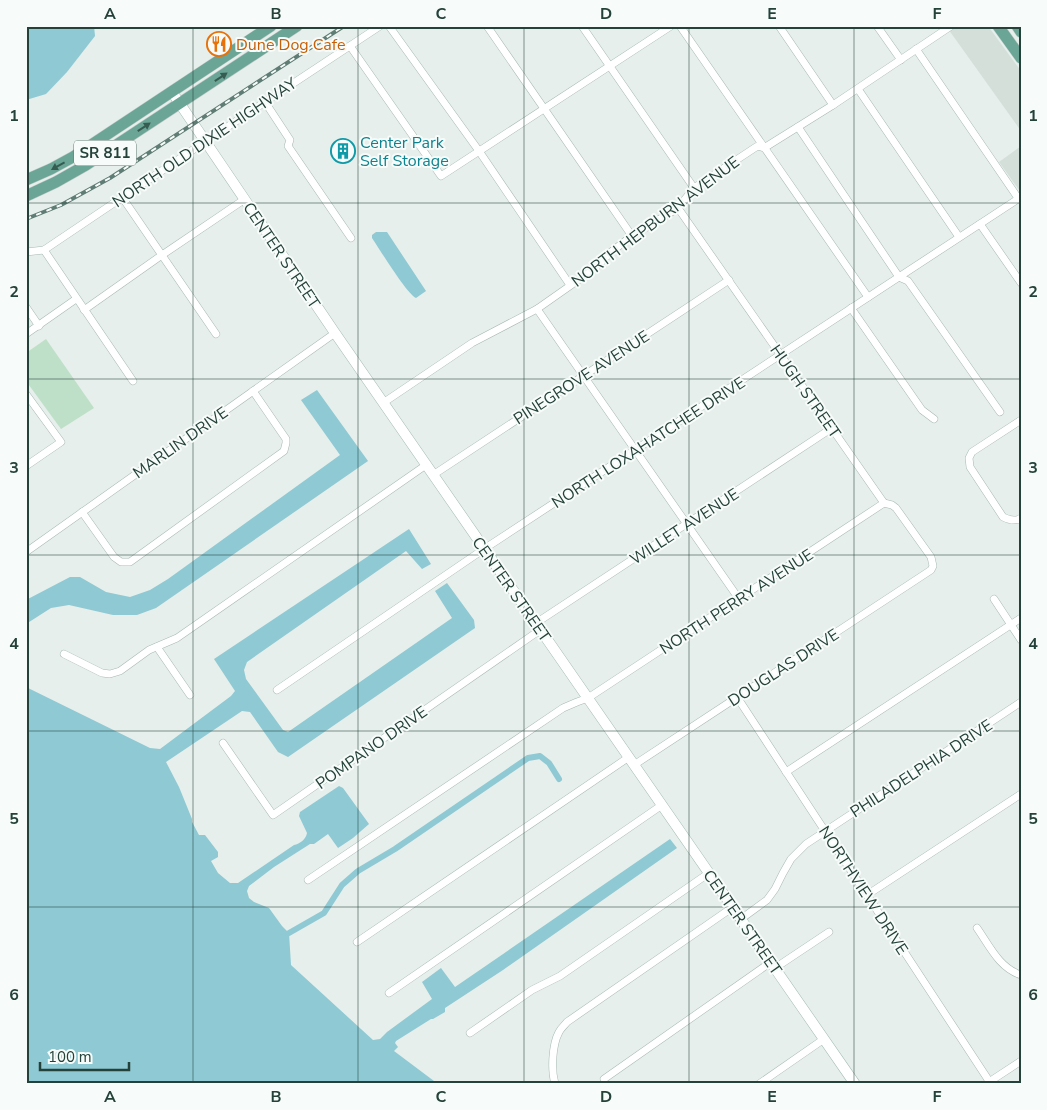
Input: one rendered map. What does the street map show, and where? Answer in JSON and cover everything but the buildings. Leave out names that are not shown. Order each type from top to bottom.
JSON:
[{"type":"main road","name":"SR 811","points":[[26,180],[51,170],[73,157],[271,26]]},
{"type":"main road","name":"SR 811","points":[[26,196],[86,165],[297,26]]},
{"type":"main road","points":[[998,26],[1021,58]]},
{"type":"main road","points":[[1017,26],[1021,32]]},
{"type":"street","name":"NORTH OLD DIXIE HIGHWAY","points":[[26,252],[44,250],[380,26]]},
{"type":"street","points":[[389,26],[479,152],[570,285]]},
{"type":"street","points":[[487,26],[632,236]]},
{"type":"street","points":[[582,26],[694,188]]},
{"type":"street","points":[[350,46],[441,176],[672,26]]},
{"type":"street","points":[[680,26],[868,298]]},
{"type":"street","points":[[778,26],[833,105]]},
{"type":"street","points":[[878,26],[901,60]]},
{"type":"street","name":"NORTH HEPBURN AVENUE","points":[[383,403],[472,343],[537,309],[594,269],[611,252],[632,236],[678,208],[694,188],[758,146],[764,148],[798,128],[951,26]]},
{"type":"street","points":[[916,49],[1020,197]]},
{"type":"street","points":[[858,89],[959,237]]},
{"type":"street","name":"CENTER STREET","points":[[172,92],[334,333],[855,1084]]},
{"type":"street","points":[[265,102],[290,140],[288,146],[352,238]]},
{"type":"street","points":[[798,128],[899,276],[908,281],[1000,412]]},
{"type":"street","points":[[122,197],[216,334]]},
{"type":"street","name":"NORTH LOXAHATCHEE DRIVE","points":[[277,690],[484,549],[1020,197]]},
{"type":"street","points":[[84,310],[245,199]]},
{"type":"street","name":"HUGH STREET","points":[[678,208],[884,503],[896,508],[931,557],[933,566],[931,570]]},
{"type":"street","points":[[980,224],[1021,283]]},
{"type":"street","points":[[44,250],[133,381]]},
{"type":"street","name":"PINEGROVE AVENUE","points":[[433,475],[729,280]]},
{"type":"street","points":[[26,334],[76,299]]},
{"type":"street","points":[[26,307],[39,326]]},
{"type":"street","points":[[851,308],[922,410],[934,419]]},
{"type":"street","points":[[537,309],[739,599]]},
{"type":"street","name":"MARLIN DRIVE","points":[[26,552],[334,333]]},
{"type":"street","points":[[82,512],[114,557],[121,562],[130,562],[284,451],[286,439],[253,391]]},
{"type":"street","points":[[26,394],[61,442],[26,466]]},
{"type":"street","points":[[1021,420],[972,452],[969,458],[970,467],[1003,517],[1009,520],[1021,518]]},
{"type":"street","name":"WILLET AVENUE","points":[[538,627],[686,524],[832,428]]},
{"type":"street","points":[[64,654],[102,673],[110,674],[120,671],[149,650],[177,638],[426,465]]},
{"type":"street","name":"NORTH PERRY AVENUE","points":[[308,880],[563,708],[588,698],[884,503]]},
{"type":"street","name":"DOUGLAS DRIVE","points":[[357,942],[631,761],[737,697],[931,570]]},
{"type":"street","points":[[994,600],[1021,640]]},
{"type":"street","points":[[786,772],[1021,618]]},
{"type":"street","name":"POMPANO DRIVE","points":[[223,743],[273,815],[538,627]]},
{"type":"street","points":[[157,647],[190,695]]},
{"type":"street","name":"NORTHVIEW DRIVE","points":[[737,697],[989,1083]]},
{"type":"street","name":"PHILADELPHIA DRIVE","points":[[741,919],[767,900],[787,866],[800,849],[1021,702]]},
{"type":"street","points":[[867,895],[1021,794]]},
{"type":"street","points":[[390,992],[662,805]]},
{"type":"street","points":[[470,1033],[534,989],[560,976],[709,873]]},
{"type":"street","points":[[555,1084],[553,1078],[554,1051],[559,1032],[567,1022],[733,907]]},
{"type":"street","points":[[977,928],[1000,962],[1011,971],[1021,975]]},
{"type":"street","points":[[604,1078],[773,965],[829,932]]},
{"type":"street","points":[[759,1084],[824,1039]]},
{"type":"street","points":[[989,1083],[1021,1061]]},
{"type":"shaded area","points":[[946,26],[988,26],[1021,71],[1021,131]]},
{"type":"shaded area","points":[[1021,146],[1021,189],[1019,190],[999,162]]},
{"type":"green space","points":[[46,339],[94,408],[61,429],[26,381],[26,353]]},
{"type":"water","points":[[26,26],[94,26],[95,36],[67,72],[46,94],[26,100]]},
{"type":"water","points":[[376,232],[387,232],[426,291],[416,298],[406,289],[372,238],[372,235]]},
{"type":"water","points":[[317,390],[368,461],[156,608],[137,615],[113,615],[69,605],[51,608],[26,624],[26,600],[70,577],[80,577],[106,592],[130,597],[150,590],[340,455],[301,400]]},
{"type":"water","points":[[409,529],[431,564],[422,569],[406,551],[247,662],[244,670],[246,679],[283,730],[288,732],[452,618],[435,591],[447,583],[474,620],[475,628],[288,757],[278,752],[250,712],[242,711],[166,762],[179,787],[199,835],[205,835],[218,852],[218,857],[211,861],[218,873],[230,883],[238,883],[302,841],[307,833],[299,816],[300,812],[339,786],[343,788],[369,824],[338,848],[328,834],[274,867],[249,886],[247,891],[249,898],[269,908],[289,933],[291,965],[373,1040],[380,1039],[432,999],[422,982],[441,968],[455,987],[670,839],[677,848],[503,970],[445,1008],[445,1012],[396,1041],[395,1043],[398,1047],[394,1051],[438,1084],[26,1084],[26,687],[150,748],[160,749],[231,696],[235,691],[214,659]]},
{"type":"waterway","points":[[289,933],[324,913],[342,885],[358,871],[395,849],[528,758],[540,756],[549,763],[559,779]]},
{"type":"railway","points":[[26,219],[61,205],[110,178],[344,26]]},
{"type":"place","name":"Dune Dog Cafe","points":[[219,44]]},
{"type":"place","name":"Center Park Self Storage","points":[[343,151]]}]
